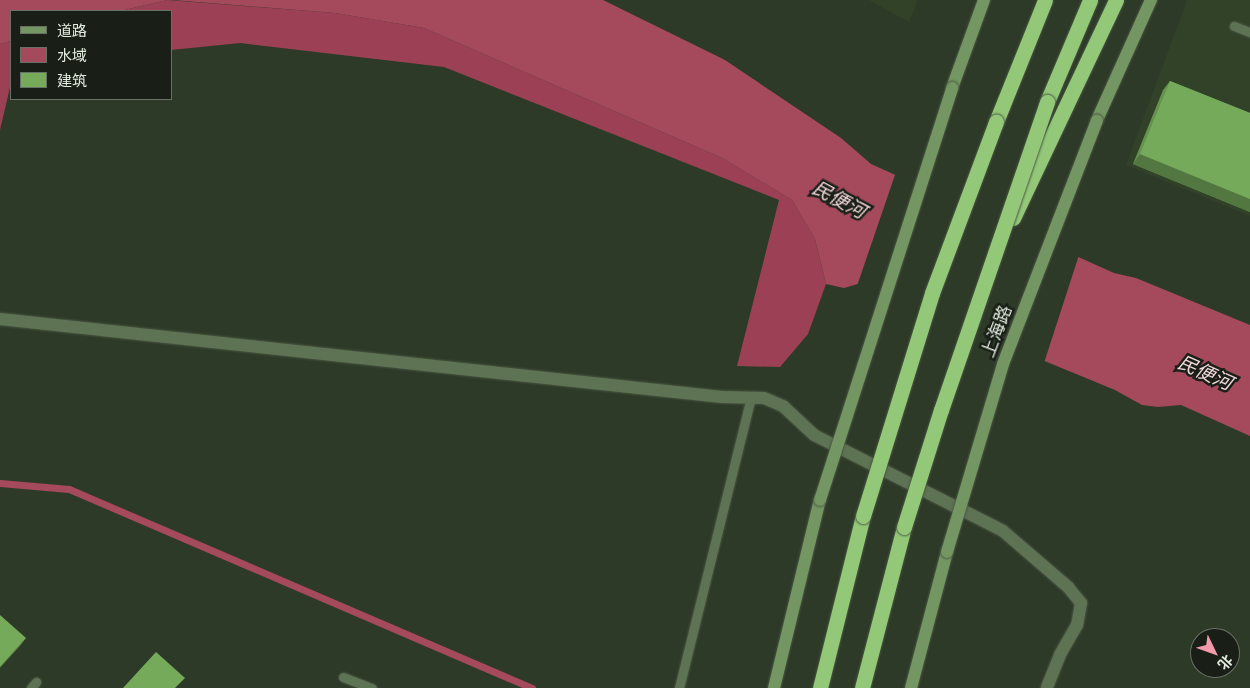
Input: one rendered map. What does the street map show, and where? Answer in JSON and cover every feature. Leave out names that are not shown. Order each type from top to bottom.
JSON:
[{"type":"highway","points":[[820,688],[863,516],[932,292],[996,122],[1045,0]]},
{"type":"highway","name":"上海路","points":[[862,688],[904,526],[941,410],[1048,102],[1090,0]]},
{"type":"highway","points":[[993,259],[1116,0]]},
{"type":"main road","points":[[774,688],[820,500],[952,88],[984,0]]},
{"type":"main road","name":"上海路","points":[[911,688],[947,552],[1003,364],[1097,120],[1151,0]]},
{"type":"street","points":[[0,319],[722,397],[764,398],[783,406],[814,435],[1003,531],[1068,587],[1082,603],[1077,625],[1060,655],[1047,688]]},
{"type":"lane","points":[[1234,26],[1250,32]]},
{"type":"lane","points":[[679,688],[751,398]]},
{"type":"lane","points":[[343,677],[372,688]]},
{"type":"shaded area","points":[[167,0],[335,13],[424,28],[722,158],[792,200],[815,239],[826,284],[808,334],[780,367],[737,366],[779,200],[444,67],[240,43],[172,50],[172,10],[124,10]]},
{"type":"shaded area","points":[[869,0],[918,0],[909,22]]},
{"type":"shaded area","points":[[1187,0],[1250,0],[1250,216],[1126,165]]},
{"type":"shaded area","points":[[10,41],[10,87],[0,130],[0,44]]},
{"type":"water","points":[[0,0],[167,0],[124,10],[10,10],[10,41],[0,44]]},
{"type":"water","name":"民便河","points":[[172,0],[603,0],[725,60],[841,138],[871,164],[1114,273],[1136,278],[1250,325],[1250,436],[1181,405],[1158,407],[1142,405],[1115,390],[858,284],[844,288],[826,284],[815,239],[792,200],[722,158],[424,28],[335,13]]},
{"type":"pier","points":[[896,172],[1079,255],[1044,363],[857,286]]},
{"type":"building","points":[[1170,81],[1250,113],[1250,199],[1140,154]]},
{"type":"building","points":[[0,615],[26,638],[0,667]]},
{"type":"building","points":[[156,652],[185,678],[175,688],[123,688]]},
{"type":"waterway","points":[[0,483],[69,489],[532,688]]}]
